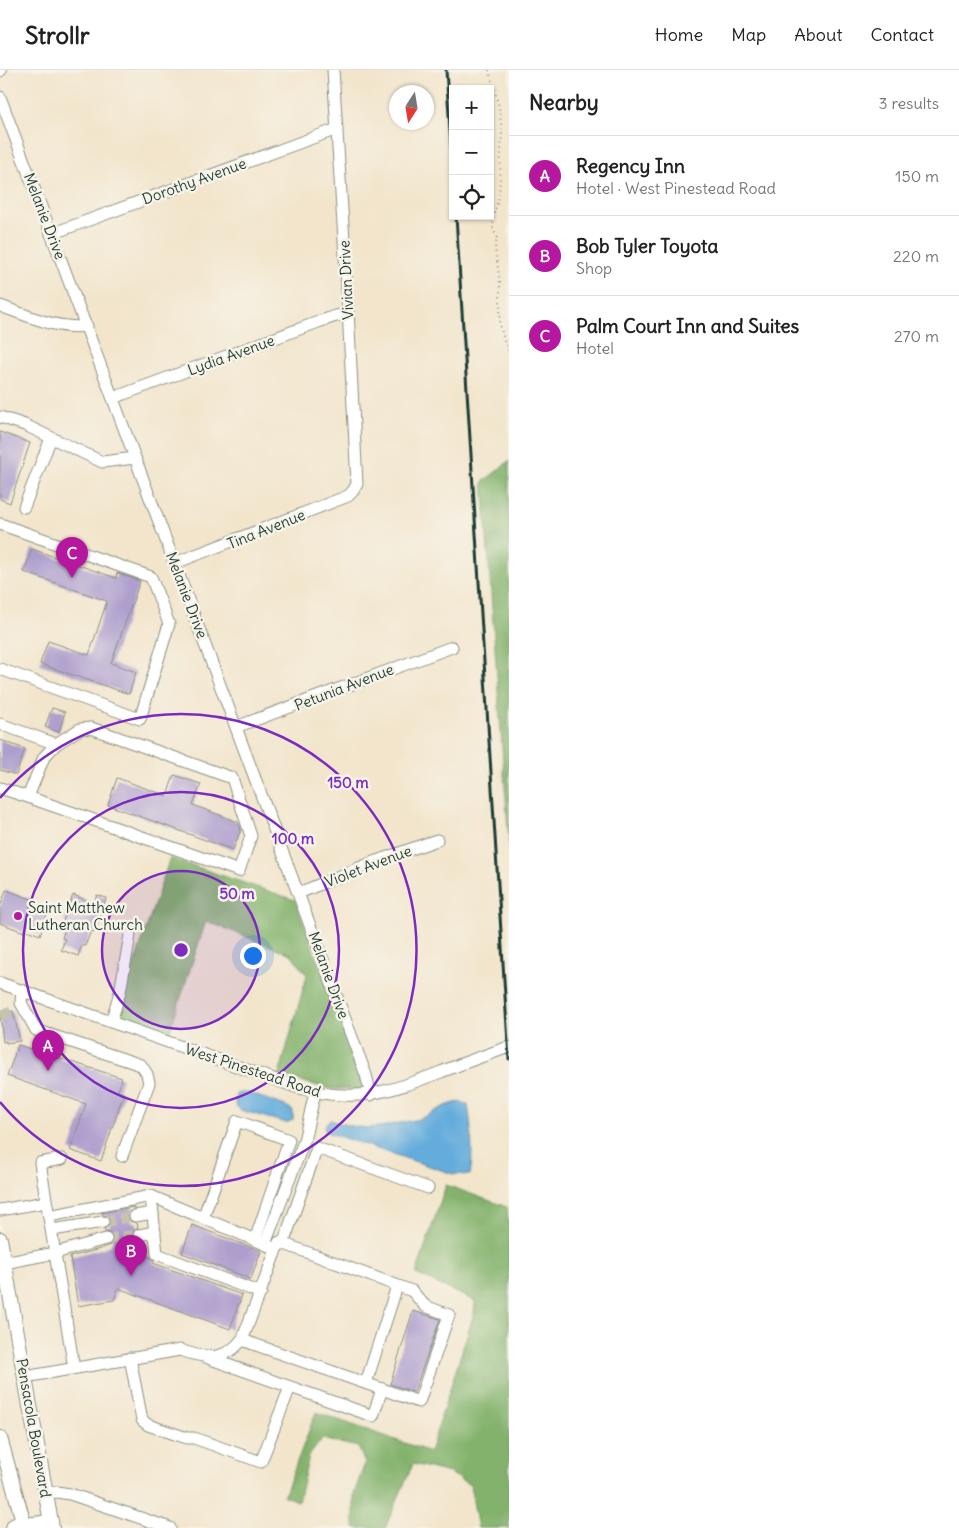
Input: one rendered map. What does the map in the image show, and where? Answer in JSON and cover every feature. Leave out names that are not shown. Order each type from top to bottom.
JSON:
[{"type":"main road","name":"Pensacola Boulevard","points":[[0,1239],[2,1264],[52,1525]]},
{"type":"main road","points":[[0,1439],[16,1527],[52,1525]]},
{"type":"street","name":"Vivian Drive","points":[[333,70],[357,460],[357,484],[354,490]]},
{"type":"street","name":"Melanie Drive","points":[[0,97],[299,892],[366,1075],[371,1094]]},
{"type":"street","name":"Dorothy Avenue","points":[[51,234],[336,129]]},
{"type":"street","points":[[0,306],[63,327],[75,328],[86,326]]},
{"type":"street","name":"Lydia Avenue","points":[[113,398],[321,321],[348,314]]},
{"type":"street","points":[[0,417],[24,425],[102,462],[135,458]]},
{"type":"street","points":[[24,507],[50,438]]},
{"type":"street","name":"Tina Avenue","points":[[175,564],[348,496],[354,490]]},
{"type":"street","points":[[0,536],[2,524],[151,577],[169,624],[140,719],[0,669]]},
{"type":"street","name":"Petunia Avenue","points":[[236,728],[452,647]]},
{"type":"street","points":[[0,724],[56,744]]},
{"type":"street","points":[[0,788],[239,871],[251,836],[232,778],[91,728],[80,729],[56,744],[44,756],[28,797]]},
{"type":"street","name":"Violet Avenue","points":[[299,892],[371,863],[437,840]]},
{"type":"street","points":[[111,1022],[120,992],[130,935]]},
{"type":"street","name":"West Pinestead Road","points":[[0,983],[315,1092],[341,1096],[371,1094],[406,1086],[509,1047]]},
{"type":"street","points":[[22,990],[19,1011],[36,1030],[141,1065],[147,1074],[149,1083],[122,1156]]},
{"type":"street","points":[[260,1242],[304,1141],[315,1092]]},
{"type":"street","points":[[203,1218],[237,1121],[289,1140],[260,1242]]},
{"type":"street","points":[[207,1357],[228,1352],[242,1340],[280,1247],[317,1148],[428,1188]]},
{"type":"street","points":[[62,1159],[40,1163],[74,1368]]},
{"type":"street","points":[[49,1216],[151,1196],[260,1242],[397,1286],[412,1292],[425,1306],[449,1315],[419,1402],[242,1340]]},
{"type":"street","points":[[151,1196],[157,1254],[261,1293]]},
{"type":"street","points":[[0,1210],[46,1202]]},
{"type":"street","points":[[135,1216],[153,1212]]},
{"type":"street","points":[[52,1230],[103,1222]]},
{"type":"street","points":[[139,1235],[155,1232]]},
{"type":"street","points":[[2,1264],[55,1253],[106,1239]]},
{"type":"street","points":[[366,1383],[397,1286]]},
{"type":"street","points":[[25,1378],[180,1350],[207,1357],[373,1416],[382,1389]]},
{"type":"street","points":[[130,1358],[140,1416],[148,1425],[186,1438],[194,1438],[261,1462],[290,1387]]},
{"type":"street","points":[[46,1493],[70,1494],[153,1525],[170,1528]]},
{"type":"path","points":[[489,70],[499,107],[502,131],[502,168],[493,229],[497,238],[495,248],[500,282],[500,325],[509,351]]},
{"type":"green space","points":[[509,461],[509,843],[483,482]]},
{"type":"green space","points":[[170,858],[295,900],[365,1089],[329,1089],[279,1075],[307,975],[291,954],[206,921],[168,1036],[116,1018]]},
{"type":"green space","points":[[446,1185],[507,1207],[509,1232],[509,1528],[478,1528],[470,1485],[450,1473],[413,1464],[385,1528],[357,1528],[354,1526],[354,1494],[365,1463],[358,1447],[322,1439],[309,1456],[298,1501],[284,1496],[316,1412],[430,1452],[474,1313],[475,1301],[416,1274]]},
{"type":"water","points":[[249,1093],[288,1107],[293,1111],[293,1120],[286,1123],[240,1110],[235,1101],[236,1094]]},
{"type":"water","points":[[461,1102],[468,1105],[469,1112],[472,1150],[470,1175],[453,1174],[326,1132],[324,1128],[327,1122],[331,1120],[365,1128],[389,1125],[422,1118],[444,1107]]},
{"type":"building","points":[[0,432],[30,443],[10,503],[0,499]]},
{"type":"building","points":[[32,549],[116,578],[117,573],[140,581],[111,663],[136,672],[129,694],[40,664],[48,641],[89,655],[107,601],[24,572]]},
{"type":"building","points":[[52,708],[65,712],[59,732],[45,727]]},
{"type":"building","points":[[0,740],[25,749],[16,775],[0,770]]},
{"type":"building","points":[[174,775],[201,784],[193,805],[238,822],[241,829],[233,850],[108,805],[117,778],[167,796]]},
{"type":"building","points":[[6,890],[34,900],[33,903],[49,908],[40,935],[24,929],[24,932],[0,923],[0,907]]},
{"type":"building","points":[[73,895],[94,903],[97,895],[106,898],[95,932],[91,931],[85,946],[82,945],[78,956],[61,950],[65,939],[62,938],[67,923],[63,921]]},
{"type":"building","points":[[13,1011],[20,1041],[6,1043],[6,1041],[3,1042],[0,1013]]},
{"type":"building","points":[[18,1045],[122,1078],[118,1091],[124,1093],[101,1161],[70,1150],[86,1104],[7,1076]]},
{"type":"building","points":[[134,1207],[128,1213],[130,1221],[137,1223],[138,1228],[132,1232],[132,1237],[136,1242],[140,1242],[142,1254],[150,1257],[154,1261],[153,1263],[242,1295],[230,1329],[118,1288],[114,1300],[78,1306],[70,1257],[111,1245],[113,1237],[111,1233],[105,1232],[104,1229],[110,1225],[110,1220],[101,1213]]},
{"type":"building","points":[[192,1225],[261,1251],[251,1279],[182,1253]]},
{"type":"building","points":[[413,1311],[440,1319],[414,1392],[390,1384]]},
{"type":"tunnel","points":[[0,1015],[13,1012]]},
{"type":"tunnel","points":[[103,1222],[135,1216]]},
{"type":"tunnel","points":[[106,1239],[139,1235]]},
{"type":"railway","points":[[446,70],[450,130]]},
{"type":"railway","points":[[456,220],[509,1059]]},
{"type":"place","name":"Palm Court Inn and Suites","points":[[72,578]]},
{"type":"place","name":"Saint Matthew Lutheran Church","points":[[18,916]]},
{"type":"place","name":"Regency Inn","points":[[48,1071]]},
{"type":"place","name":"Bob Tyler Toyota","points":[[131,1276]]}]
